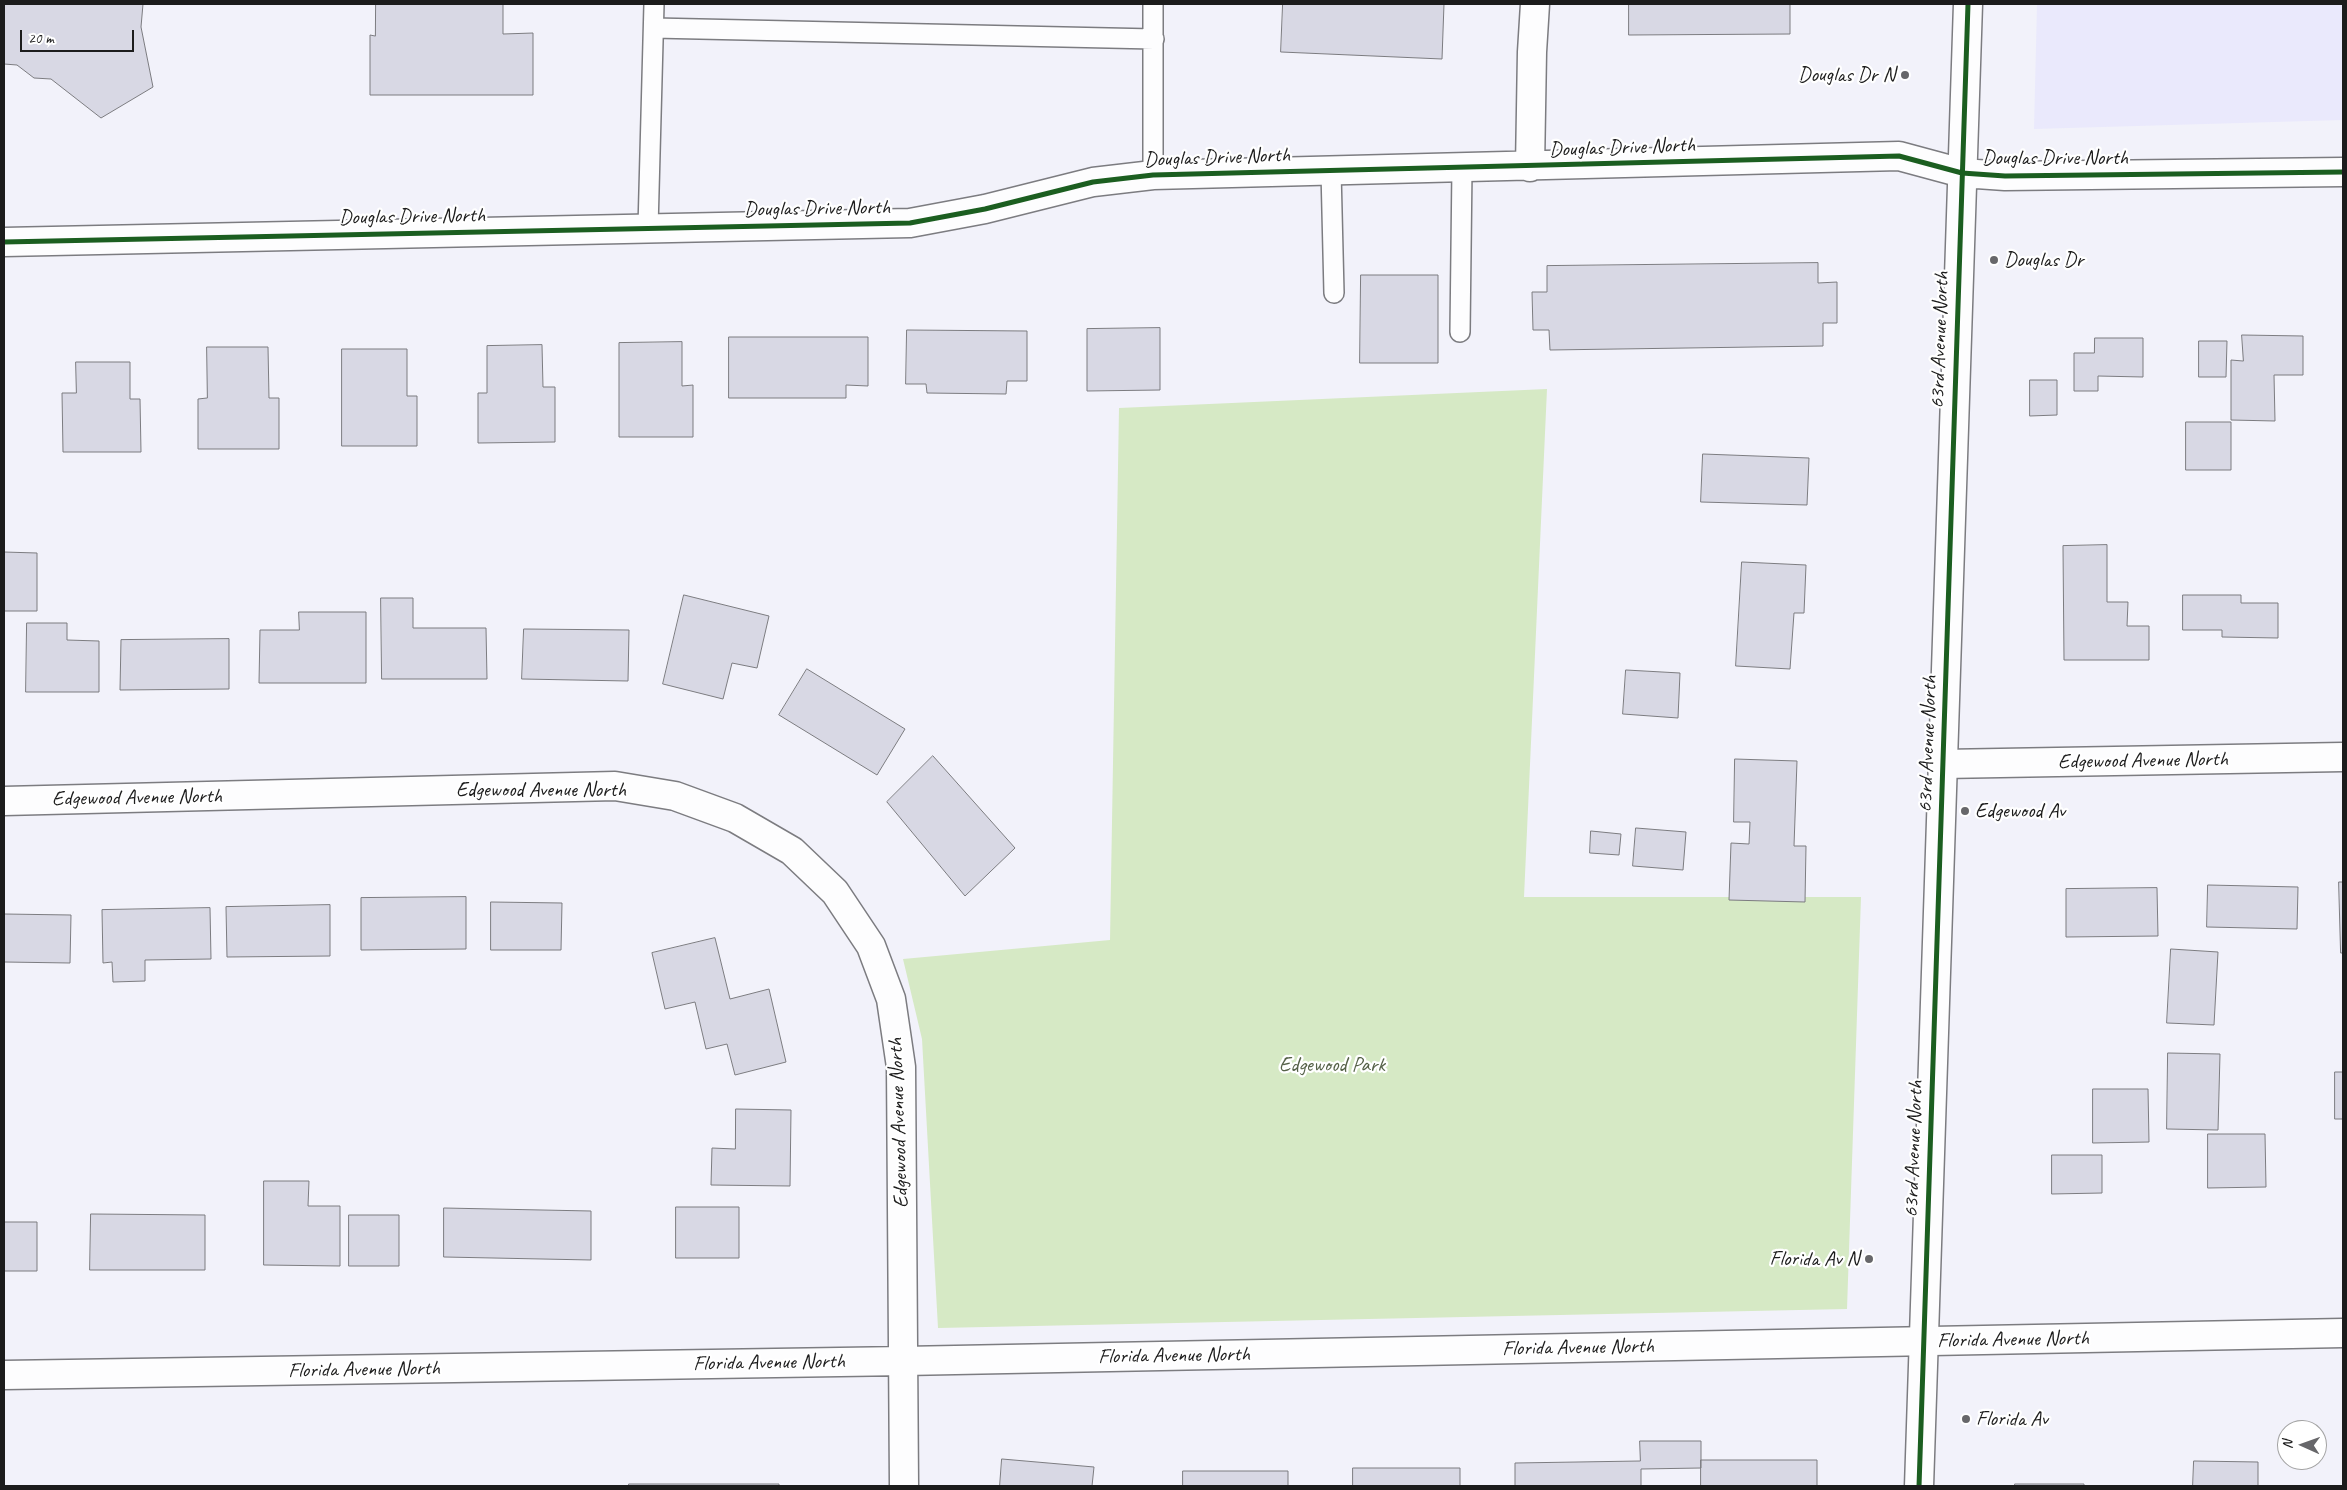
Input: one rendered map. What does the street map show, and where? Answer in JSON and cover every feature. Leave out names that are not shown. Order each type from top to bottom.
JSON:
[{"type":"street","points":[[1530,167],[1532,52],[1535,4]]},
{"type":"street","name":"63rd Avenue North","points":[[1919,1486],[1968,4]]},
{"type":"street","name":"Douglas Drive North","points":[[4,242],[910,223],[985,209],[1093,182],[1153,175],[1530,167],[1899,156],[1962,173],[2005,176],[2343,172]]},
{"type":"street","name":"Edgewood Avenue North","points":[[1943,764],[2343,757]]},
{"type":"street","name":"Edgewood Avenue North","points":[[4,801],[615,786],[676,796],[735,818],[792,851],[835,892],[871,946],[891,999],[901,1067],[904,1486]]},
{"type":"street","name":"Florida Avenue North","points":[[4,1375],[904,1361],[2343,1333]]},
{"type":"lane","points":[[648,228],[654,4]]},
{"type":"lane","points":[[1153,4],[1153,175]]},
{"type":"lane","points":[[654,28],[1154,40]]},
{"type":"lane","points":[[1460,332],[1462,168]]},
{"type":"lane","points":[[1331,171],[1334,293]]},
{"type":"shaded area","points":[[2037,4],[2343,4],[2343,120],[2034,129]]},
{"type":"green space","name":"Edgewood Park","points":[[1547,389],[1524,897],[1861,897],[1847,1309],[938,1328],[922,1039],[903,959],[1110,940],[1119,408]]},
{"type":"building","points":[[4,4],[143,4],[141,27],[153,87],[101,118],[51,79],[34,78],[17,65],[4,64]]},
{"type":"building","points":[[376,4],[503,4],[503,34],[533,33],[533,95],[370,95],[370,35],[375,36]]},
{"type":"building","points":[[1283,4],[1444,4],[1442,59],[1281,52]]},
{"type":"building","points":[[1629,4],[1790,4],[1790,34],[1629,35]]},
{"type":"building","points":[[1818,263],[1818,283],[1837,282],[1837,323],[1823,323],[1823,346],[1550,350],[1549,330],[1533,330],[1532,292],[1547,292],[1547,266]]},
{"type":"building","points":[[1361,275],[1438,275],[1438,363],[1360,363]]},
{"type":"building","points":[[1160,328],[1160,390],[1087,391],[1087,329]]},
{"type":"building","points":[[907,330],[1027,331],[1027,381],[1007,381],[1006,394],[927,393],[926,384],[906,384]]},
{"type":"building","points":[[2242,335],[2303,336],[2303,375],[2274,375],[2275,421],[2231,420],[2231,360],[2243,361]]},
{"type":"building","points":[[729,337],[868,337],[868,386],[846,385],[846,398],[729,398]]},
{"type":"building","points":[[2095,338],[2143,338],[2143,377],[2098,376],[2098,391],[2074,391],[2074,353],[2094,353]]},
{"type":"building","points":[[2199,341],[2227,341],[2226,377],[2199,377]]},
{"type":"building","points":[[682,342],[682,386],[693,385],[693,437],[619,437],[619,343]]},
{"type":"building","points":[[542,345],[543,387],[555,387],[555,442],[478,443],[478,393],[487,393],[487,346]]},
{"type":"building","points":[[207,347],[268,347],[269,398],[279,398],[279,449],[198,449],[198,399],[207,398]]},
{"type":"building","points":[[342,349],[407,349],[407,396],[417,396],[417,446],[342,446]]},
{"type":"building","points":[[76,362],[130,362],[130,399],[140,399],[141,452],[63,452],[62,393],[76,393]]},
{"type":"building","points":[[2030,380],[2057,380],[2057,415],[2030,416]]},
{"type":"building","points":[[2186,422],[2231,422],[2231,470],[2186,470]]},
{"type":"building","points":[[1703,454],[1809,458],[1807,505],[1701,502]]},
{"type":"building","points":[[2107,545],[2107,602],[2128,602],[2127,626],[2149,626],[2149,660],[2064,660],[2063,546]]},
{"type":"building","points":[[4,552],[37,553],[37,611],[4,611]]},
{"type":"building","points":[[1742,562],[1806,565],[1804,613],[1794,613],[1790,669],[1736,666]]},
{"type":"building","points":[[684,595],[769,616],[757,668],[732,663],[723,699],[663,684]]},
{"type":"building","points":[[2183,595],[2241,595],[2241,603],[2278,603],[2278,638],[2222,637],[2222,630],[2183,630]]},
{"type":"building","points":[[381,598],[413,598],[413,628],[486,628],[487,679],[382,679]]},
{"type":"building","points":[[299,612],[366,612],[366,683],[259,683],[260,630],[299,630]]},
{"type":"building","points":[[27,623],[67,623],[67,640],[99,641],[99,692],[26,692]]},
{"type":"building","points":[[524,629],[629,630],[628,681],[522,679]]},
{"type":"building","points":[[229,639],[229,689],[120,690],[121,640]]},
{"type":"building","points":[[807,669],[905,729],[877,775],[779,715]]},
{"type":"building","points":[[1626,670],[1680,673],[1678,718],[1623,714]]},
{"type":"building","points":[[933,756],[1015,848],[965,896],[887,802]]},
{"type":"building","points":[[1735,759],[1797,761],[1794,846],[1806,846],[1805,902],[1729,900],[1731,843],[1749,844],[1750,822],[1734,822]]},
{"type":"building","points":[[1636,828],[1686,832],[1683,870],[1633,866]]},
{"type":"building","points":[[1591,831],[1621,834],[1619,855],[1590,853]]},
{"type":"building","points":[[2339,882],[2343,882],[2343,953],[2341,953]]},
{"type":"building","points":[[2208,885],[2298,887],[2297,929],[2207,927]]},
{"type":"building","points":[[2157,888],[2158,936],[2066,937],[2066,889]]},
{"type":"building","points":[[466,897],[466,949],[361,950],[361,898]]},
{"type":"building","points":[[491,902],[562,903],[561,950],[491,950]]},
{"type":"building","points":[[330,905],[330,956],[227,957],[226,907]]},
{"type":"building","points":[[210,908],[211,959],[145,960],[145,981],[113,982],[112,962],[103,963],[102,910]]},
{"type":"building","points":[[4,914],[71,915],[70,963],[4,962]]},
{"type":"building","points":[[715,938],[730,999],[769,989],[786,1062],[735,1075],[727,1044],[706,1049],[695,1002],[665,1009],[652,953]]},
{"type":"building","points":[[2171,949],[2218,952],[2214,1025],[2167,1023]]},
{"type":"building","points":[[2168,1053],[2220,1054],[2218,1130],[2167,1129]]},
{"type":"building","points":[[2335,1072],[2343,1072],[2343,1119],[2335,1119]]},
{"type":"building","points":[[2093,1089],[2148,1089],[2149,1142],[2093,1143]]},
{"type":"building","points":[[736,1109],[791,1110],[790,1186],[711,1185],[712,1148],[735,1149]]},
{"type":"building","points":[[2208,1134],[2265,1134],[2266,1187],[2208,1188]]},
{"type":"building","points":[[2052,1155],[2102,1155],[2102,1193],[2052,1194]]},
{"type":"building","points":[[264,1181],[309,1181],[308,1206],[340,1206],[340,1266],[264,1265]]},
{"type":"building","points":[[676,1207],[739,1207],[739,1258],[676,1258]]},
{"type":"building","points":[[444,1208],[591,1211],[591,1260],[444,1257]]},
{"type":"building","points":[[91,1214],[205,1215],[205,1270],[90,1270]]},
{"type":"building","points":[[349,1215],[399,1215],[399,1266],[349,1266]]},
{"type":"building","points":[[4,1222],[37,1222],[37,1271],[4,1271]]},
{"type":"building","points":[[1640,1441],[1701,1441],[1701,1468],[1641,1469],[1641,1486],[1515,1486],[1515,1463],[1640,1461]]},
{"type":"building","points":[[1002,1459],[1094,1467],[1092,1486],[1000,1486]]},
{"type":"building","points":[[1701,1460],[1817,1460],[1817,1486],[1701,1486]]},
{"type":"building","points":[[2194,1461],[2258,1462],[2258,1486],[2193,1486]]},
{"type":"building","points":[[1353,1468],[1460,1468],[1460,1486],[1353,1486]]},
{"type":"building","points":[[1183,1471],[1288,1471],[1288,1486],[1183,1486]]},
{"type":"building","points":[[629,1484],[779,1484],[779,1486],[629,1486]]},
{"type":"building","points":[[2015,1484],[2084,1484],[2084,1486],[2015,1486]]},
{"type":"cycle path","points":[[1919,1486],[1968,4]]},
{"type":"cycle path","points":[[4,242],[910,223],[985,209],[1093,182],[1153,175],[1899,156],[1962,173],[2005,176],[2343,172]]},
{"type":"place","name":"Douglas Dr N","points":[[1905,75]]},
{"type":"place","name":"Douglas Dr","points":[[1994,260]]},
{"type":"place","name":"Edgewood Av","points":[[1965,811]]},
{"type":"place","name":"Florida Av N","points":[[1869,1259]]},
{"type":"place","name":"Florida Av","points":[[1966,1419]]}]
